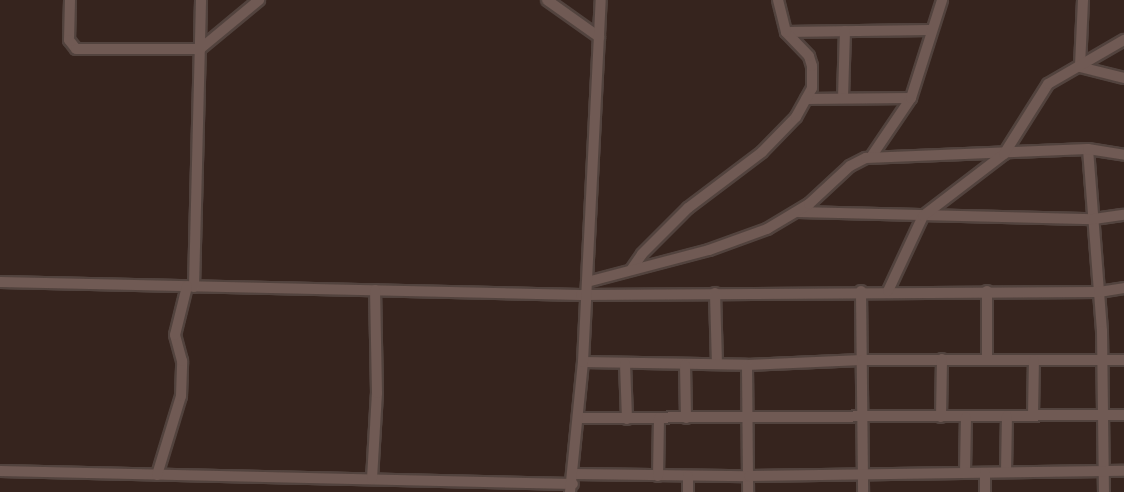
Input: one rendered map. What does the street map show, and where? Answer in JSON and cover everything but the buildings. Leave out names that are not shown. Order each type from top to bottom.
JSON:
[{"type":"street","points":[[70,0],[69,40],[76,49],[200,49],[260,0]]},
{"type":"street","points":[[157,475],[181,396],[182,361],[175,335],[190,287],[201,0]]},
{"type":"street","points":[[547,0],[599,38]]},
{"type":"street","points":[[572,483],[583,362],[601,0]]},
{"type":"street","points":[[631,270],[642,254],[688,208],[762,152],[796,117],[812,88],[812,66],[809,56],[786,32],[778,0]]},
{"type":"street","points":[[871,157],[910,98],[930,30],[942,0]]},
{"type":"street","points":[[1080,67],[1083,0]]},
{"type":"street","points":[[786,32],[930,30]]},
{"type":"street","points":[[843,98],[845,31]]},
{"type":"street","points":[[888,291],[923,216],[1004,154],[1042,92],[1124,40]]},
{"type":"street","points":[[1080,67],[1124,78]]},
{"type":"street","points":[[806,99],[910,98]]},
{"type":"street","points":[[587,282],[738,240],[798,212],[850,166],[871,157],[1004,154],[1088,149],[1124,155]]},
{"type":"street","points":[[1088,149],[1099,292],[1104,492]]},
{"type":"street","points":[[798,212],[1094,219],[1124,215]]},
{"type":"street","points":[[0,282],[586,295],[861,291],[1099,292],[1124,288]]},
{"type":"street","points":[[372,479],[377,393],[375,290]]},
{"type":"street","points":[[861,291],[863,492]]},
{"type":"street","points":[[987,291],[987,360]]},
{"type":"street","points":[[716,293],[717,364]]},
{"type":"street","points":[[941,417],[942,359]]},
{"type":"street","points":[[583,362],[747,365],[862,360],[1124,360]]},
{"type":"street","points":[[1033,415],[1034,360]]},
{"type":"street","points":[[625,364],[627,419]]},
{"type":"street","points":[[685,365],[686,418]]},
{"type":"street","points":[[747,365],[748,492]]},
{"type":"street","points":[[578,418],[862,419],[1124,415]]},
{"type":"street","points":[[1006,472],[1007,416]]},
{"type":"street","points":[[965,472],[966,417]]},
{"type":"street","points":[[658,476],[659,418]]},
{"type":"street","points":[[0,471],[572,483],[658,476],[1124,471]]},
{"type":"street","points":[[985,472],[985,492]]},
{"type":"street","points":[[688,476],[688,492]]}]
